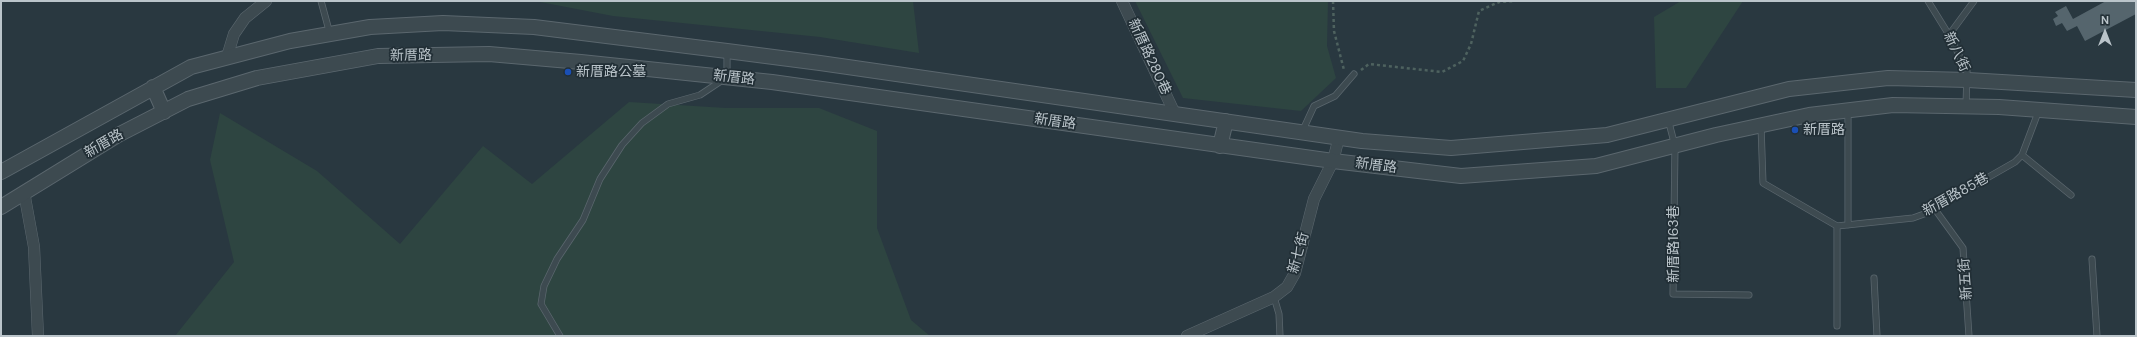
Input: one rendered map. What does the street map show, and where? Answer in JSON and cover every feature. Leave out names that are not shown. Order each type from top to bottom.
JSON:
[{"type":"street","points":[[227,57],[234,34],[245,18],[266,1]]},
{"type":"street","name":"新厝路280巷","points":[[1122,1],[1175,114]]},
{"type":"street","name":"新厝路","points":[[1,172],[191,67],[290,41],[370,27],[443,23],[534,28],[727,51],[1338,137],[1451,148],[1607,135],[1789,89],[1888,78],[1968,80],[2136,90]]},
{"type":"street","name":"新厝路","points":[[1,207],[118,135],[188,99],[257,78],[378,56],[489,54],[727,77],[1220,146],[1461,176],[1596,166],[1809,114],[1892,105],[1966,106],[2136,117]]},
{"type":"street","points":[[153,87],[164,112]]},
{"type":"street","points":[[1220,146],[1226,121]]},
{"type":"street","name":"新七街","points":[[1187,336],[1274,297],[1287,287],[1295,273],[1314,199],[1333,161],[1338,137]]},
{"type":"street","points":[[24,192],[34,246],[38,336]]},
{"type":"lane","points":[[321,1],[330,34]]},
{"type":"lane","name":"新八街","points":[[1928,1],[1949,35],[1967,71],[1968,80],[1966,106]]},
{"type":"lane","points":[[1949,35],[1974,1]]},
{"type":"lane","points":[[560,336],[541,304],[544,286],[583,220],[600,179],[618,151],[642,123],[668,104],[700,95],[727,77],[727,51]]},
{"type":"lane","points":[[1302,132],[1314,106],[1335,96],[1354,74]]},
{"type":"lane","points":[[1848,110],[1848,224]]},
{"type":"lane","points":[[2039,110],[2022,155],[2071,195]]},
{"type":"lane","name":"新厝路163巷","points":[[1668,119],[1674,146],[1673,294],[1749,295]]},
{"type":"lane","points":[[1761,125],[1763,183],[1837,226],[1837,326]]},
{"type":"lane","name":"新厝路85巷","points":[[1837,226],[1913,218],[1924,214],[2015,162],[2022,155]]},
{"type":"lane","name":"新五街","points":[[1934,208],[1963,248],[1969,336]]},
{"type":"lane","points":[[2092,259],[2097,336]]},
{"type":"lane","points":[[1874,278],[1877,336]]},
{"type":"lane","points":[[1274,297],[1279,314],[1280,336]]},
{"type":"path","points":[[1333,1],[1334,31],[1346,83]]},
{"type":"path","points":[[1354,74],[1369,64],[1442,72],[1463,61],[1471,44],[1479,11],[1499,2],[1515,1]]},
{"type":"green space","points":[[535,1],[913,1],[919,53],[820,37],[613,16]]},
{"type":"green space","points":[[1135,1],[1328,1],[1327,46],[1336,78],[1301,111],[1183,98]]},
{"type":"green space","points":[[1681,1],[1743,1],[1686,88],[1656,88],[1654,17]]},
{"type":"green space","points":[[629,102],[726,108],[819,108],[877,131],[877,228],[911,320],[930,336],[175,336],[234,262],[210,160],[220,113],[317,171],[400,244],[483,146],[532,184]]},
{"type":"building","points":[[2106,1],[2136,1],[2136,14],[2085,41],[2077,26],[2067,31],[2062,23],[2056,26],[2053,19],[2058,16],[2055,12],[2066,6],[2073,19]]},
{"type":"place","name":"新厝路公墓","points":[[568,72]]},
{"type":"place","name":"新厝路","points":[[1795,130]]}]
